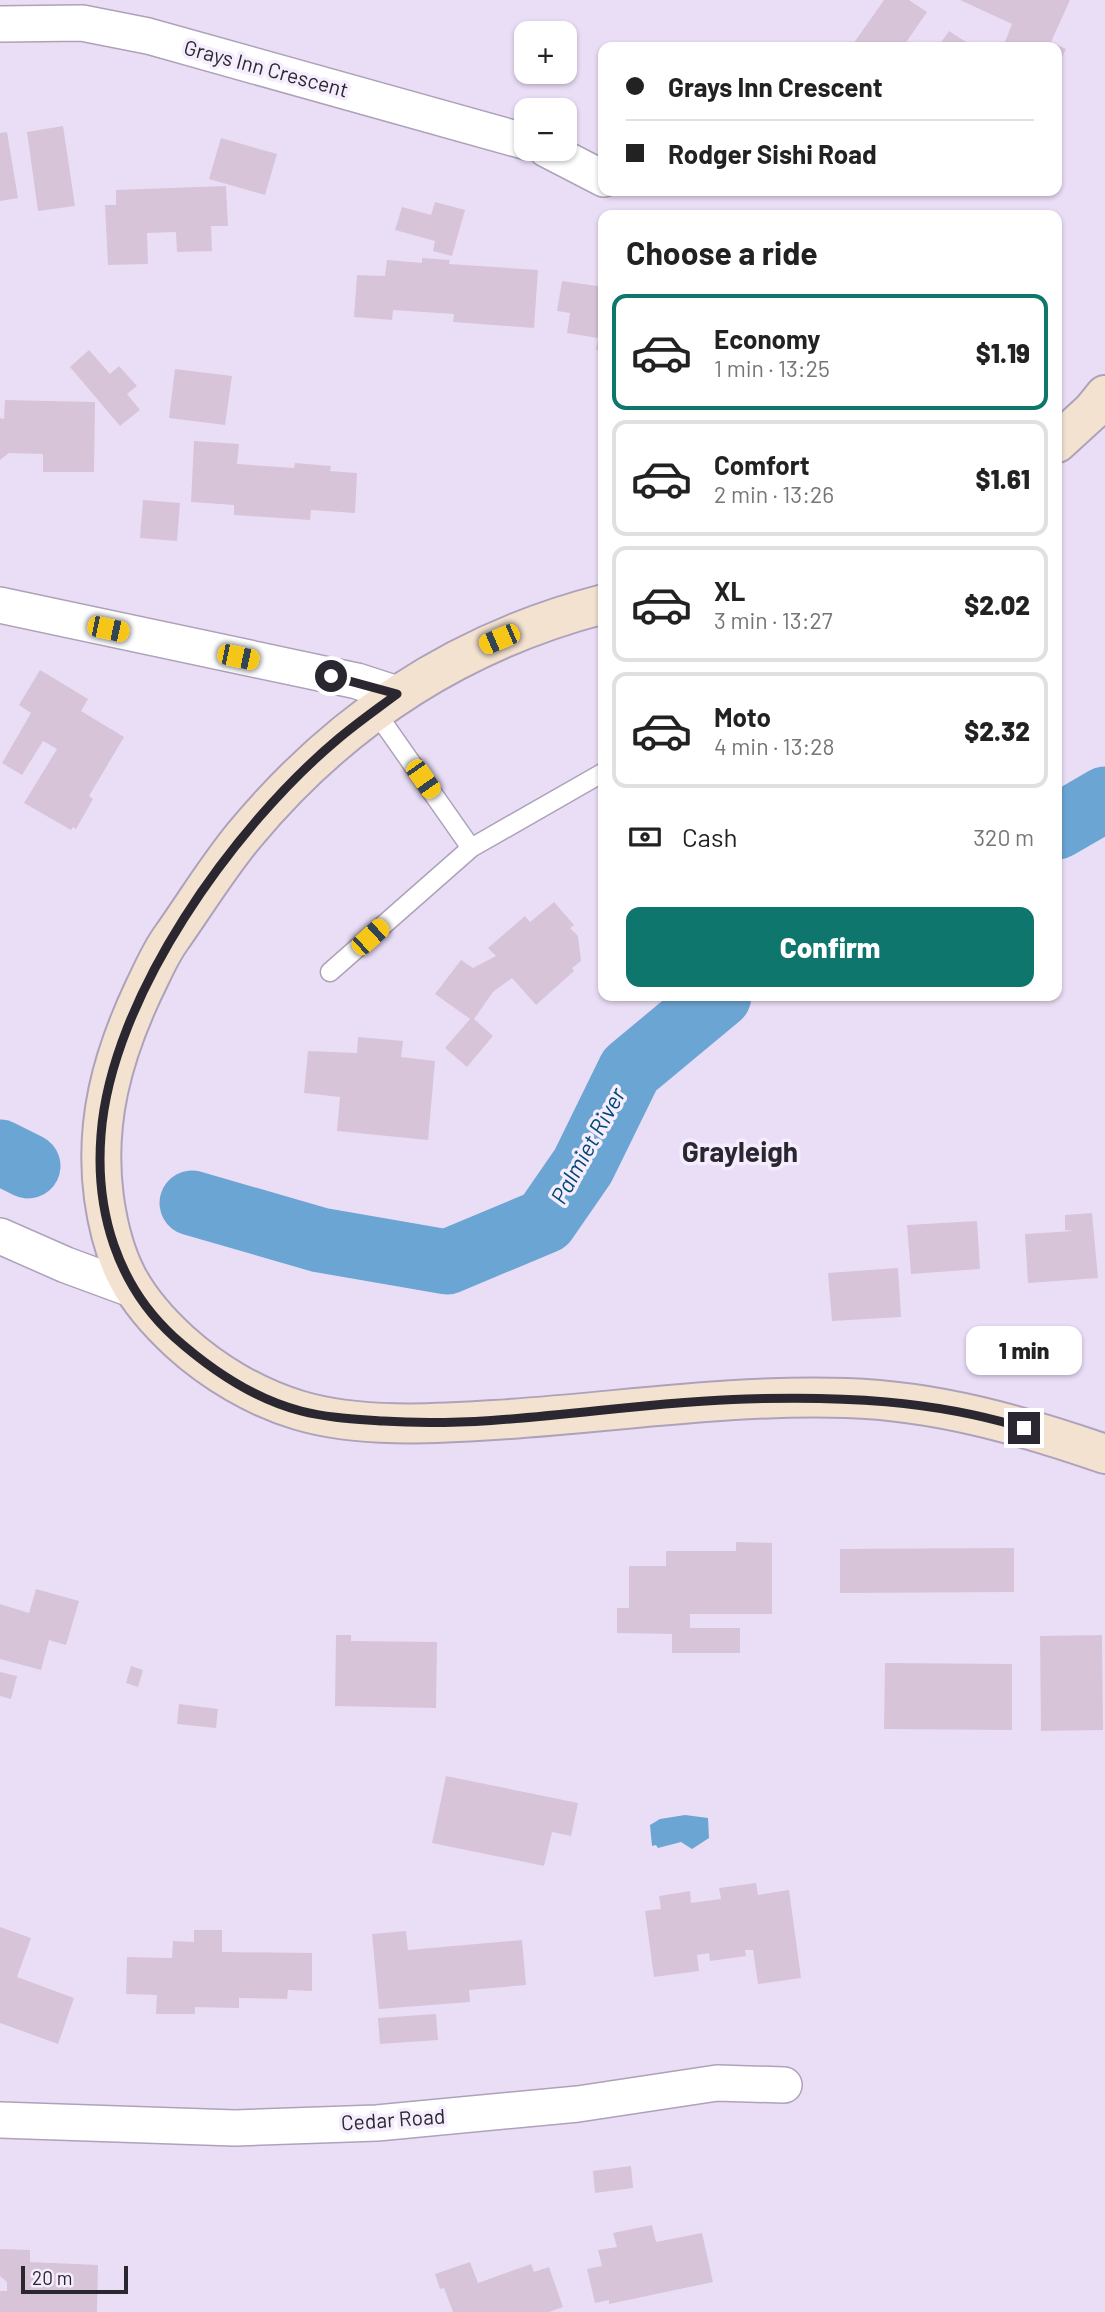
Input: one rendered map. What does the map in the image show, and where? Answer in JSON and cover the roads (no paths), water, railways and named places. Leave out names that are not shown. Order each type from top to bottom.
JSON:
[{"type":"main road","points":[[1062,438],[1105,395]]},
{"type":"main road","points":[[598,606],[531,626],[460,656],[386,703],[335,741],[243,836],[163,949],[130,1019],[111,1071],[102,1116],[100,1145],[108,1225],[116,1258],[134,1290],[157,1321],[200,1360],[244,1387],[299,1411],[350,1419],[429,1424],[742,1399],[847,1398],[921,1404],[997,1420],[1105,1454]]},
{"type":"street","name":"Grays Inn Crescent","points":[[0,24],[82,23],[148,36],[514,138]]},
{"type":"street","points":[[569,161],[598,176]]},
{"type":"street","points":[[0,605],[357,681],[386,703]]},
{"type":"street","points":[[0,1236],[66,1265],[134,1290]]},
{"type":"street","name":"Cedar Road","points":[[0,2120],[235,2128],[377,2123],[578,2104],[717,2083],[784,2085]]},
{"type":"lane","points":[[386,703],[471,848]]},
{"type":"lane","points":[[330,972],[471,848],[598,775]]},
{"type":"water","points":[[685,1815],[708,1818],[709,1838],[692,1849],[681,1842],[658,1848],[656,1845],[652,1846],[650,1825],[660,1819]]},
{"type":"waterway","name":"Palmiet River","points":[[1062,824],[1105,799]]},
{"type":"waterway","name":"Palmiet River","points":[[192,1203],[320,1240],[447,1262],[545,1221],[583,1166],[630,1070],[713,1001]]},
{"type":"waterway","name":"Palmiet River","points":[[0,1152],[28,1166]]},
{"type":"district","name":"Grayleigh","points":[[740,1152]]}]
